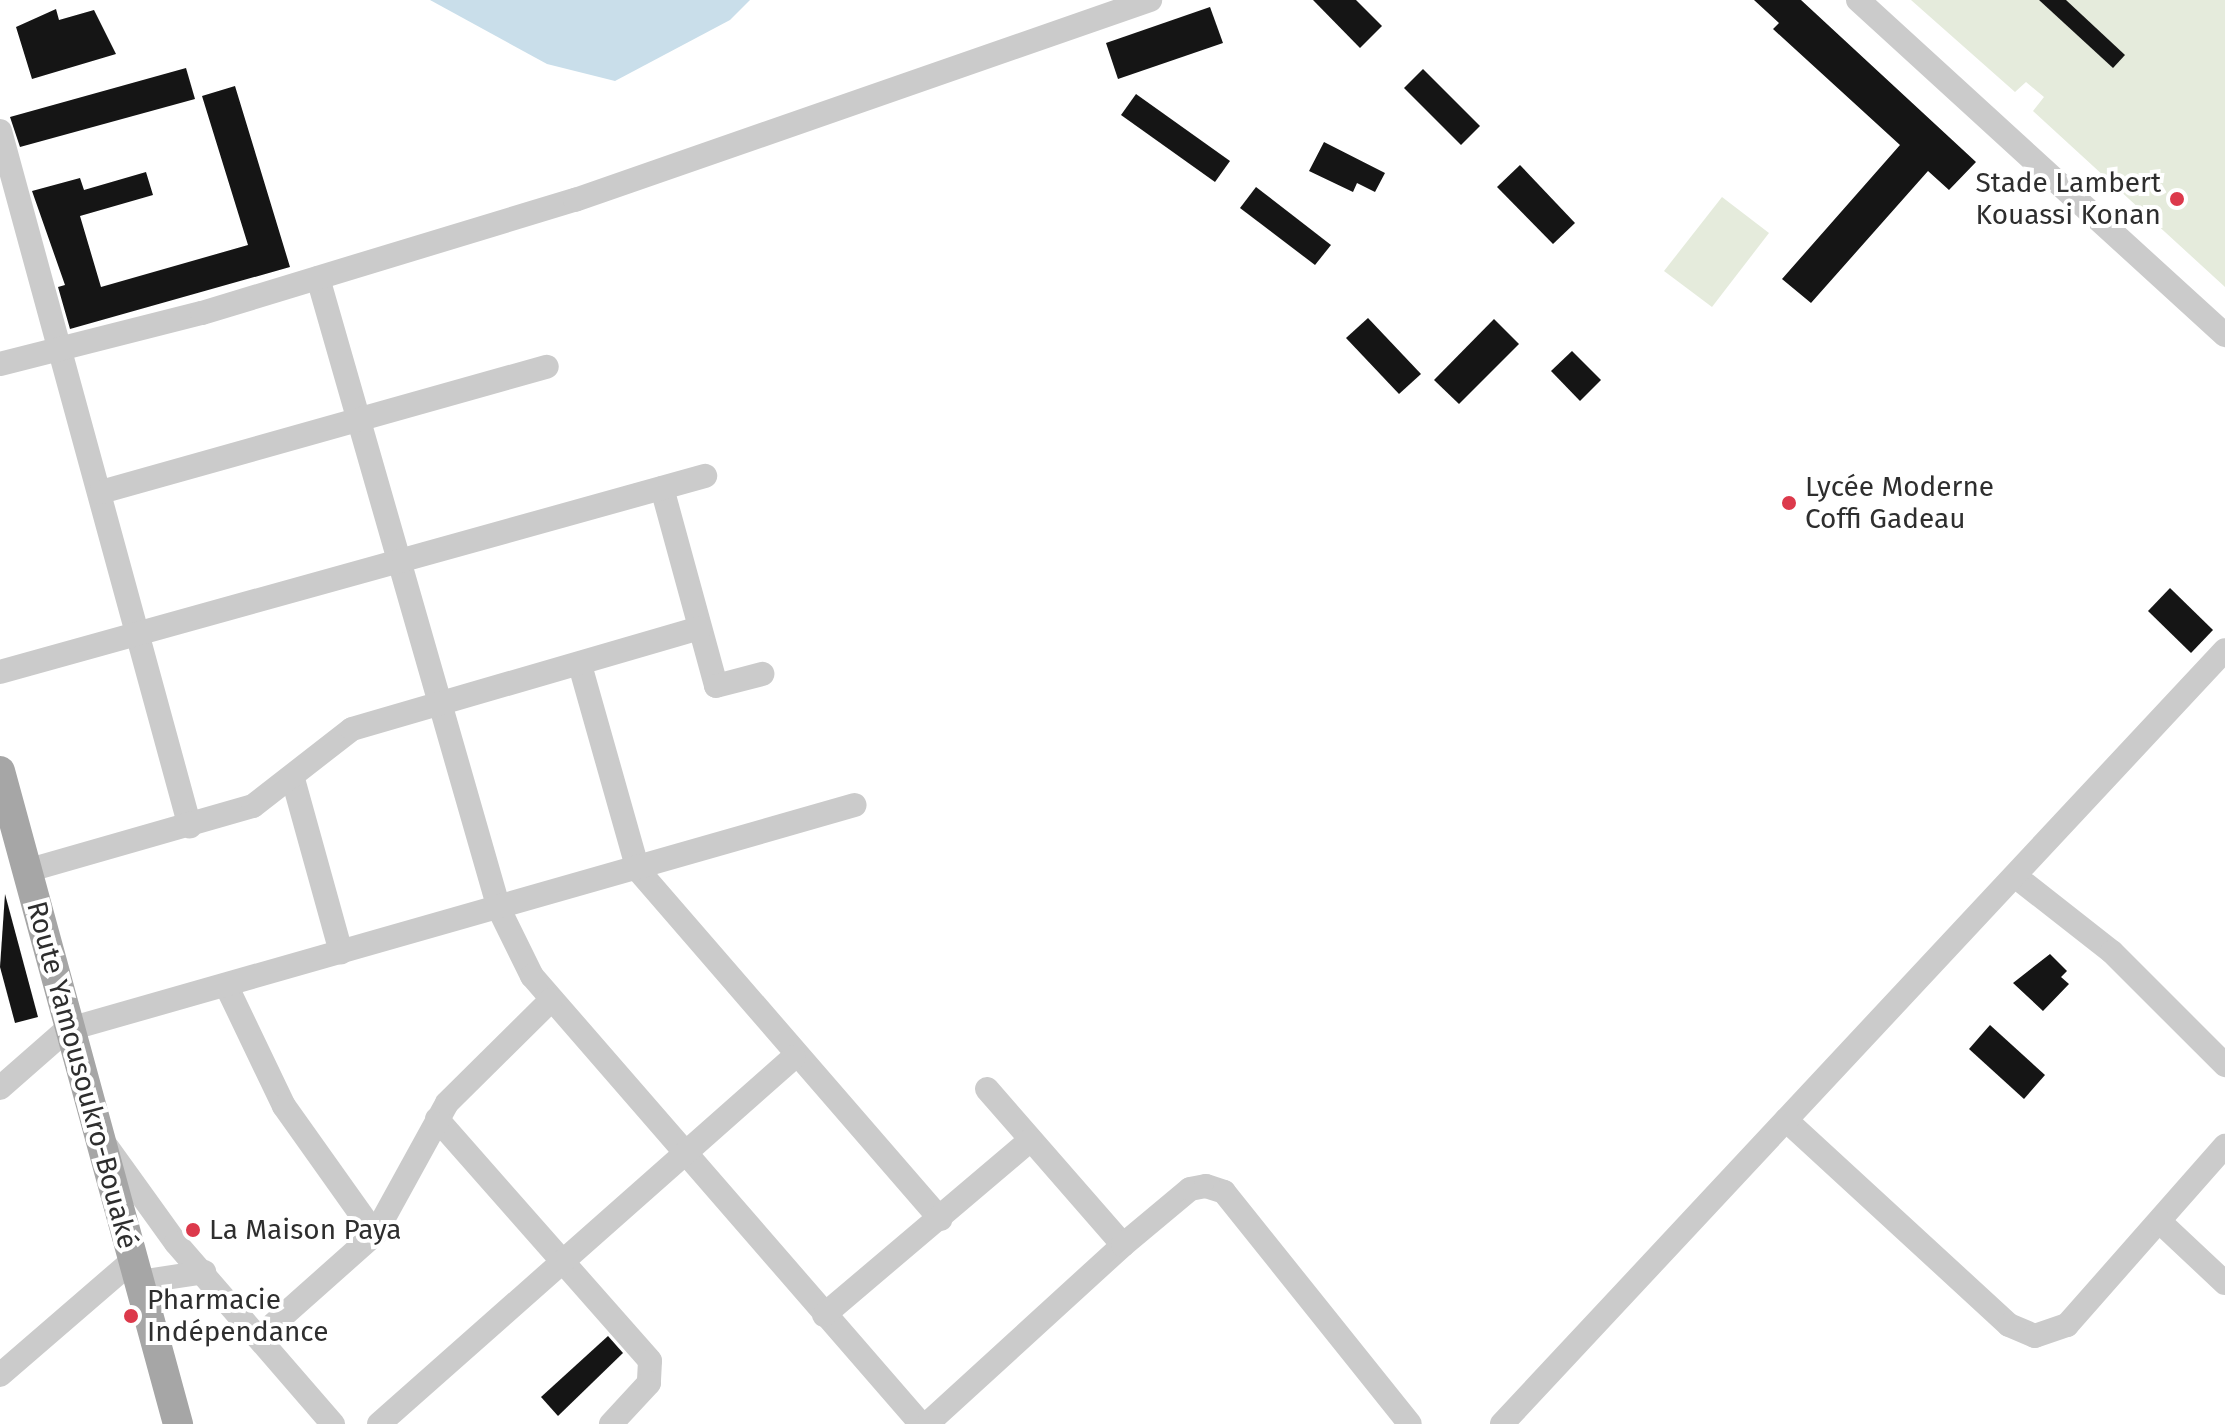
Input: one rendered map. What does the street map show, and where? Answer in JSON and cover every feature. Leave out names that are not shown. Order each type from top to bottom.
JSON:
[{"type":"main road","name":"Route Yamousoukro-Bouaké","points":[[0,771],[66,1030],[99,1135],[178,1424]]},
{"type":"street","points":[[0,364],[318,278],[575,200],[1150,0]]},
{"type":"street","points":[[1858,0],[2225,335]]},
{"type":"street","points":[[0,131],[62,347],[190,827]]},
{"type":"street","points":[[318,278],[396,561],[499,909],[551,1000],[684,1158],[924,1424],[1190,1189],[1224,1192],[1410,1424]]},
{"type":"street","points":[[101,492],[547,367]]},
{"type":"street","points":[[0,672],[705,476]]},
{"type":"street","points":[[662,488],[716,686],[762,674]]},
{"type":"street","points":[[26,871],[190,827],[253,806],[293,779],[325,743],[352,729],[440,708],[700,628]]},
{"type":"street","points":[[1502,1424],[2225,650]]},
{"type":"street","points":[[580,665],[638,870],[794,1057],[940,1219]]},
{"type":"street","points":[[293,779],[341,952]]},
{"type":"street","points":[[5,1075],[66,1030],[638,870],[855,805]]},
{"type":"street","points":[[2015,876],[2112,952],[2225,1065]]},
{"type":"street","points":[[226,985],[284,1106],[375,1234]]},
{"type":"street","points":[[259,1337],[375,1234],[437,1119],[551,1000]]},
{"type":"street","points":[[379,1424],[684,1158],[794,1057]]},
{"type":"street","points":[[987,1089],[1123,1245]]},
{"type":"street","points":[[437,1119],[563,1262],[653,1371],[636,1401],[611,1424]]},
{"type":"street","points":[[1786,1120],[2023,1334],[2067,1325],[2225,1146]]},
{"type":"street","points":[[99,1135],[204,1272],[333,1424]]},
{"type":"street","points":[[824,1315],[1030,1140]]},
{"type":"street","points":[[2160,1222],[2225,1283]]},
{"type":"street","points":[[0,1375],[136,1271],[204,1272]]},
{"type":"green space","name":"Stade Lambert Kouassi Konan","points":[[1911,0],[2225,0],[2225,287],[2033,111],[2044,97],[2026,82],[2015,92]]},
{"type":"green space","points":[[1722,197],[1769,233],[1712,307],[1664,271]]},
{"type":"water","points":[[430,0],[750,0],[730,20],[615,81],[547,64]]},
{"type":"building","points":[[1313,0],[1356,0],[1382,26],[1360,48]]},
{"type":"building","points":[[1754,0],[1801,0],[1976,162],[1949,190],[1928,171],[1811,303],[1782,279],[1900,145],[1773,29],[1779,23]]},
{"type":"building","points":[[2039,0],[2066,0],[2125,55],[2113,68]]},
{"type":"building","points":[[1210,7],[1223,43],[1118,79],[1106,43]]},
{"type":"building","points":[[56,9],[59,20],[94,10],[116,54],[32,79],[16,27]]},
{"type":"building","points":[[186,68],[195,99],[20,147],[10,117]]},
{"type":"building","points":[[1423,69],[1480,126],[1461,145],[1404,88]]},
{"type":"building","points":[[235,86],[290,267],[70,329],[58,287],[65,285],[32,191],[80,178],[84,190],[146,172],[153,195],[80,216],[101,287],[248,245],[202,96]]},
{"type":"building","points":[[1136,94],[1230,161],[1215,182],[1121,115]]},
{"type":"building","points":[[1324,142],[1385,173],[1375,192],[1357,183],[1353,192],[1309,171]]},
{"type":"building","points":[[1520,165],[1575,223],[1553,244],[1497,187]]},
{"type":"building","points":[[1256,187],[1331,245],[1315,265],[1240,208]]},
{"type":"building","points":[[1368,318],[1421,374],[1399,394],[1346,338]]},
{"type":"building","points":[[1494,319],[1519,344],[1459,404],[1434,380]]},
{"type":"building","points":[[1572,351],[1601,380],[1580,401],[1551,371]]},
{"type":"building","points":[[2170,588],[2213,630],[2191,653],[2148,611]]},
{"type":"building","points":[[5,894],[38,1017],[15,1023],[0,967]]},
{"type":"building","points":[[2050,954],[2067,971],[2061,977],[2069,984],[2043,1011],[2013,983]]},
{"type":"building","points":[[1990,1025],[2045,1075],[2024,1099],[1969,1049]]},
{"type":"building","points":[[608,1336],[623,1353],[558,1416],[541,1397]]},
{"type":"place","name":"Stade Lambert Kouassi Konan","points":[[2177,199]]},
{"type":"place","name":"Lycée Moderne Coffi Gadeau","points":[[1789,503]]},
{"type":"place","name":"La Maison Paya","points":[[193,1230]]},
{"type":"place","name":"Pharmacie Indépendance","points":[[131,1316]]}]
